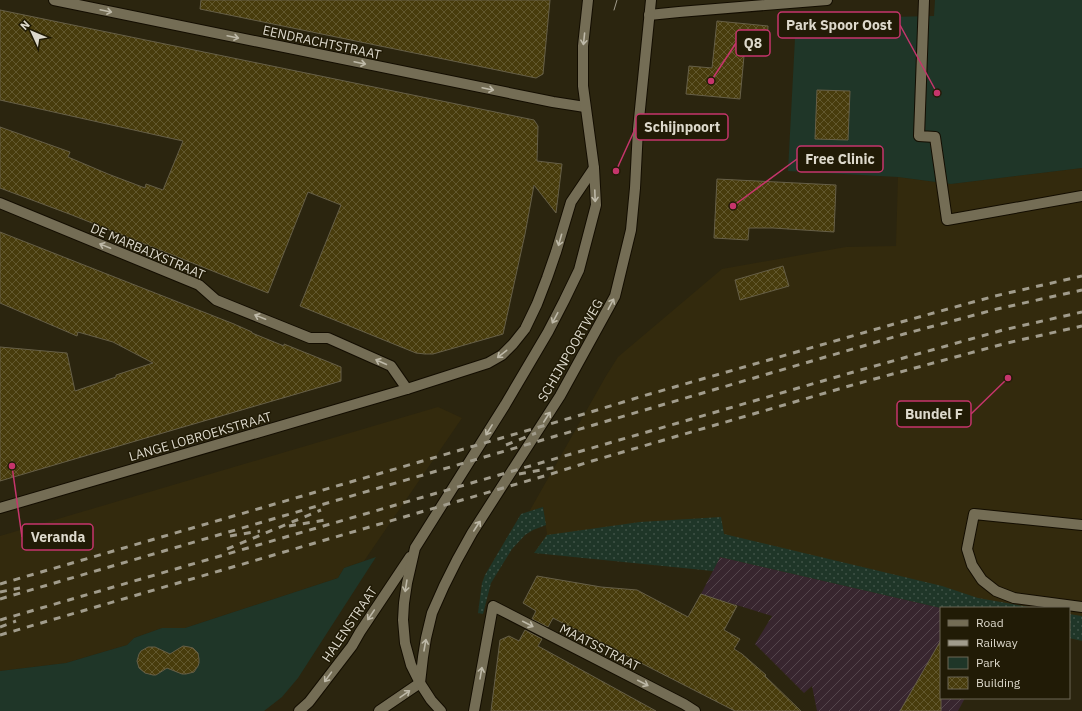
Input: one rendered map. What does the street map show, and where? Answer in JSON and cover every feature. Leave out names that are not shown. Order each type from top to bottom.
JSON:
[{"type":"street","name":"EENDRACHTSTRAAT","points":[[54,0],[553,102],[585,107]]},
{"type":"street","points":[[441,711],[420,684],[411,665],[405,643],[403,628],[404,603],[407,583],[415,548],[505,405],[548,332],[578,270],[596,204],[594,168],[583,86],[583,46],[588,0]]},
{"type":"street","name":"SCHIJNPOORTWEG","points":[[420,684],[426,638],[432,613],[450,573],[472,534],[560,396],[616,296],[631,230],[638,129],[651,0]]},
{"type":"street","points":[[649,15],[827,0]]},
{"type":"street","points":[[924,0],[919,136],[935,137],[947,220],[1082,196]]},
{"type":"street","points":[[407,389],[488,363],[502,355],[513,344],[525,329],[538,304],[571,202],[594,168]]},
{"type":"street","name":"DE MARBAIXSTRAAT","points":[[0,203],[199,285],[216,300],[310,338],[328,338],[391,366],[407,389]]},
{"type":"street","name":"LANGE LOBROEKSTRAAT","points":[[0,508],[407,389]]},
{"type":"street","points":[[1082,525],[974,514],[967,549],[972,565],[982,580],[996,591],[1014,598],[1082,607]]},
{"type":"street","name":"HALENSTRAAT","points":[[299,711],[313,697],[352,646],[415,548]]},
{"type":"street","name":"MAATSSTRAAT","points":[[474,711],[493,606],[695,711]]},
{"type":"street","points":[[379,711],[420,684]]},
{"type":"shaded area","points":[[1082,168],[1082,641],[1070,638],[1070,607],[940,608],[720,557],[534,553],[547,534],[543,507],[529,512],[618,357],[722,269],[846,247],[896,246],[898,177],[951,184]]},
{"type":"shaded area","points":[[438,407],[462,418],[364,561],[344,568],[338,578],[185,628],[162,628],[134,638],[127,645],[66,663],[0,671],[0,536]]},
{"type":"shaded area","points":[[720,557],[940,608],[940,699],[964,699],[958,711],[817,711],[812,686],[804,693],[755,644],[772,616],[701,594]]},
{"type":"green space","points":[[935,0],[1082,0],[1082,168],[951,184],[898,177],[788,171],[796,19],[934,16]]},
{"type":"green space","points":[[543,507],[546,525],[525,535],[512,549],[491,583],[483,614],[478,613],[482,583],[485,575],[521,514]]},
{"type":"green space","points":[[721,517],[724,534],[942,586],[978,598],[1029,607],[940,608],[720,557],[713,571],[534,553],[547,535],[640,522]]},
{"type":"green space","points":[[376,557],[298,678],[282,697],[264,711],[0,711],[0,671],[66,663],[127,645],[134,638],[162,628],[185,628],[338,578],[344,568]]},
{"type":"green space","points":[[1070,614],[1082,616],[1082,641],[1070,638]]},
{"type":"building","points":[[201,0],[550,0],[543,74],[536,78],[200,9]]},
{"type":"building","points":[[0,10],[534,120],[538,126],[537,161],[562,164],[556,213],[534,185],[503,334],[433,354],[416,353],[300,306],[341,205],[308,192],[268,293],[0,188],[0,127],[70,152],[68,157],[108,174],[145,188],[146,184],[163,190],[183,141],[0,100]]},
{"type":"building","points":[[717,21],[768,26],[767,47],[745,45],[740,99],[686,94],[689,66],[712,68]]},
{"type":"building","points":[[817,90],[850,91],[848,140],[815,139]]},
{"type":"building","points":[[717,179],[836,185],[834,232],[749,228],[748,240],[714,238]]},
{"type":"building","points":[[0,232],[234,324],[284,346],[284,344],[341,367],[341,381],[0,481],[0,347],[67,353],[75,391],[116,377],[116,375],[153,363],[113,342],[78,332],[77,336],[0,303]]},
{"type":"building","points":[[783,266],[789,286],[740,300],[735,280]]},
{"type":"building","points":[[537,576],[601,587],[637,590],[688,617],[701,594],[737,606],[724,630],[740,639],[734,649],[766,675],[765,676],[801,711],[735,711],[553,618],[548,627],[532,619],[536,611],[523,603]]},
{"type":"building","points":[[525,630],[542,639],[538,646],[656,711],[491,711],[500,640],[509,636],[519,641]]},
{"type":"building","points":[[940,642],[941,711],[900,711]]},
{"type":"building","points":[[183,646],[193,648],[198,653],[199,663],[194,672],[182,674],[167,668],[156,675],[153,675],[145,673],[139,668],[137,661],[139,654],[148,647],[155,647],[170,654]]},
{"type":"tram line","points":[[614,10],[617,0]]},
{"type":"railway","points":[[0,584],[901,322],[995,296],[1082,276]]},
{"type":"railway","points":[[0,599],[904,334],[997,309],[1082,290]]},
{"type":"railway","points":[[0,620],[850,373],[1003,330],[1082,312]]},
{"type":"railway","points":[[0,635],[856,384],[1007,343],[1082,326]]},
{"type":"railway","points":[[506,445],[536,433]]},
{"type":"railway","points":[[519,474],[557,467]]},
{"type":"railway","points":[[227,549],[321,510]]},
{"type":"railway","points":[[289,526],[325,520]]},
{"type":"railway","points":[[230,536],[260,531]]},
{"type":"railway","points":[[0,592],[20,588]]},
{"type":"railway","points":[[0,627],[16,621]]},
{"type":"place","name":"Q8","points":[[711,81]]},
{"type":"place","name":"Park Spoor Oost","points":[[937,93]]},
{"type":"place","name":"Schijnpoort","points":[[616,171]]},
{"type":"place","name":"Free Clinic","points":[[733,206]]},
{"type":"place","name":"Bundel F","points":[[1008,378]]},
{"type":"place","name":"Veranda","points":[[12,466]]}]
